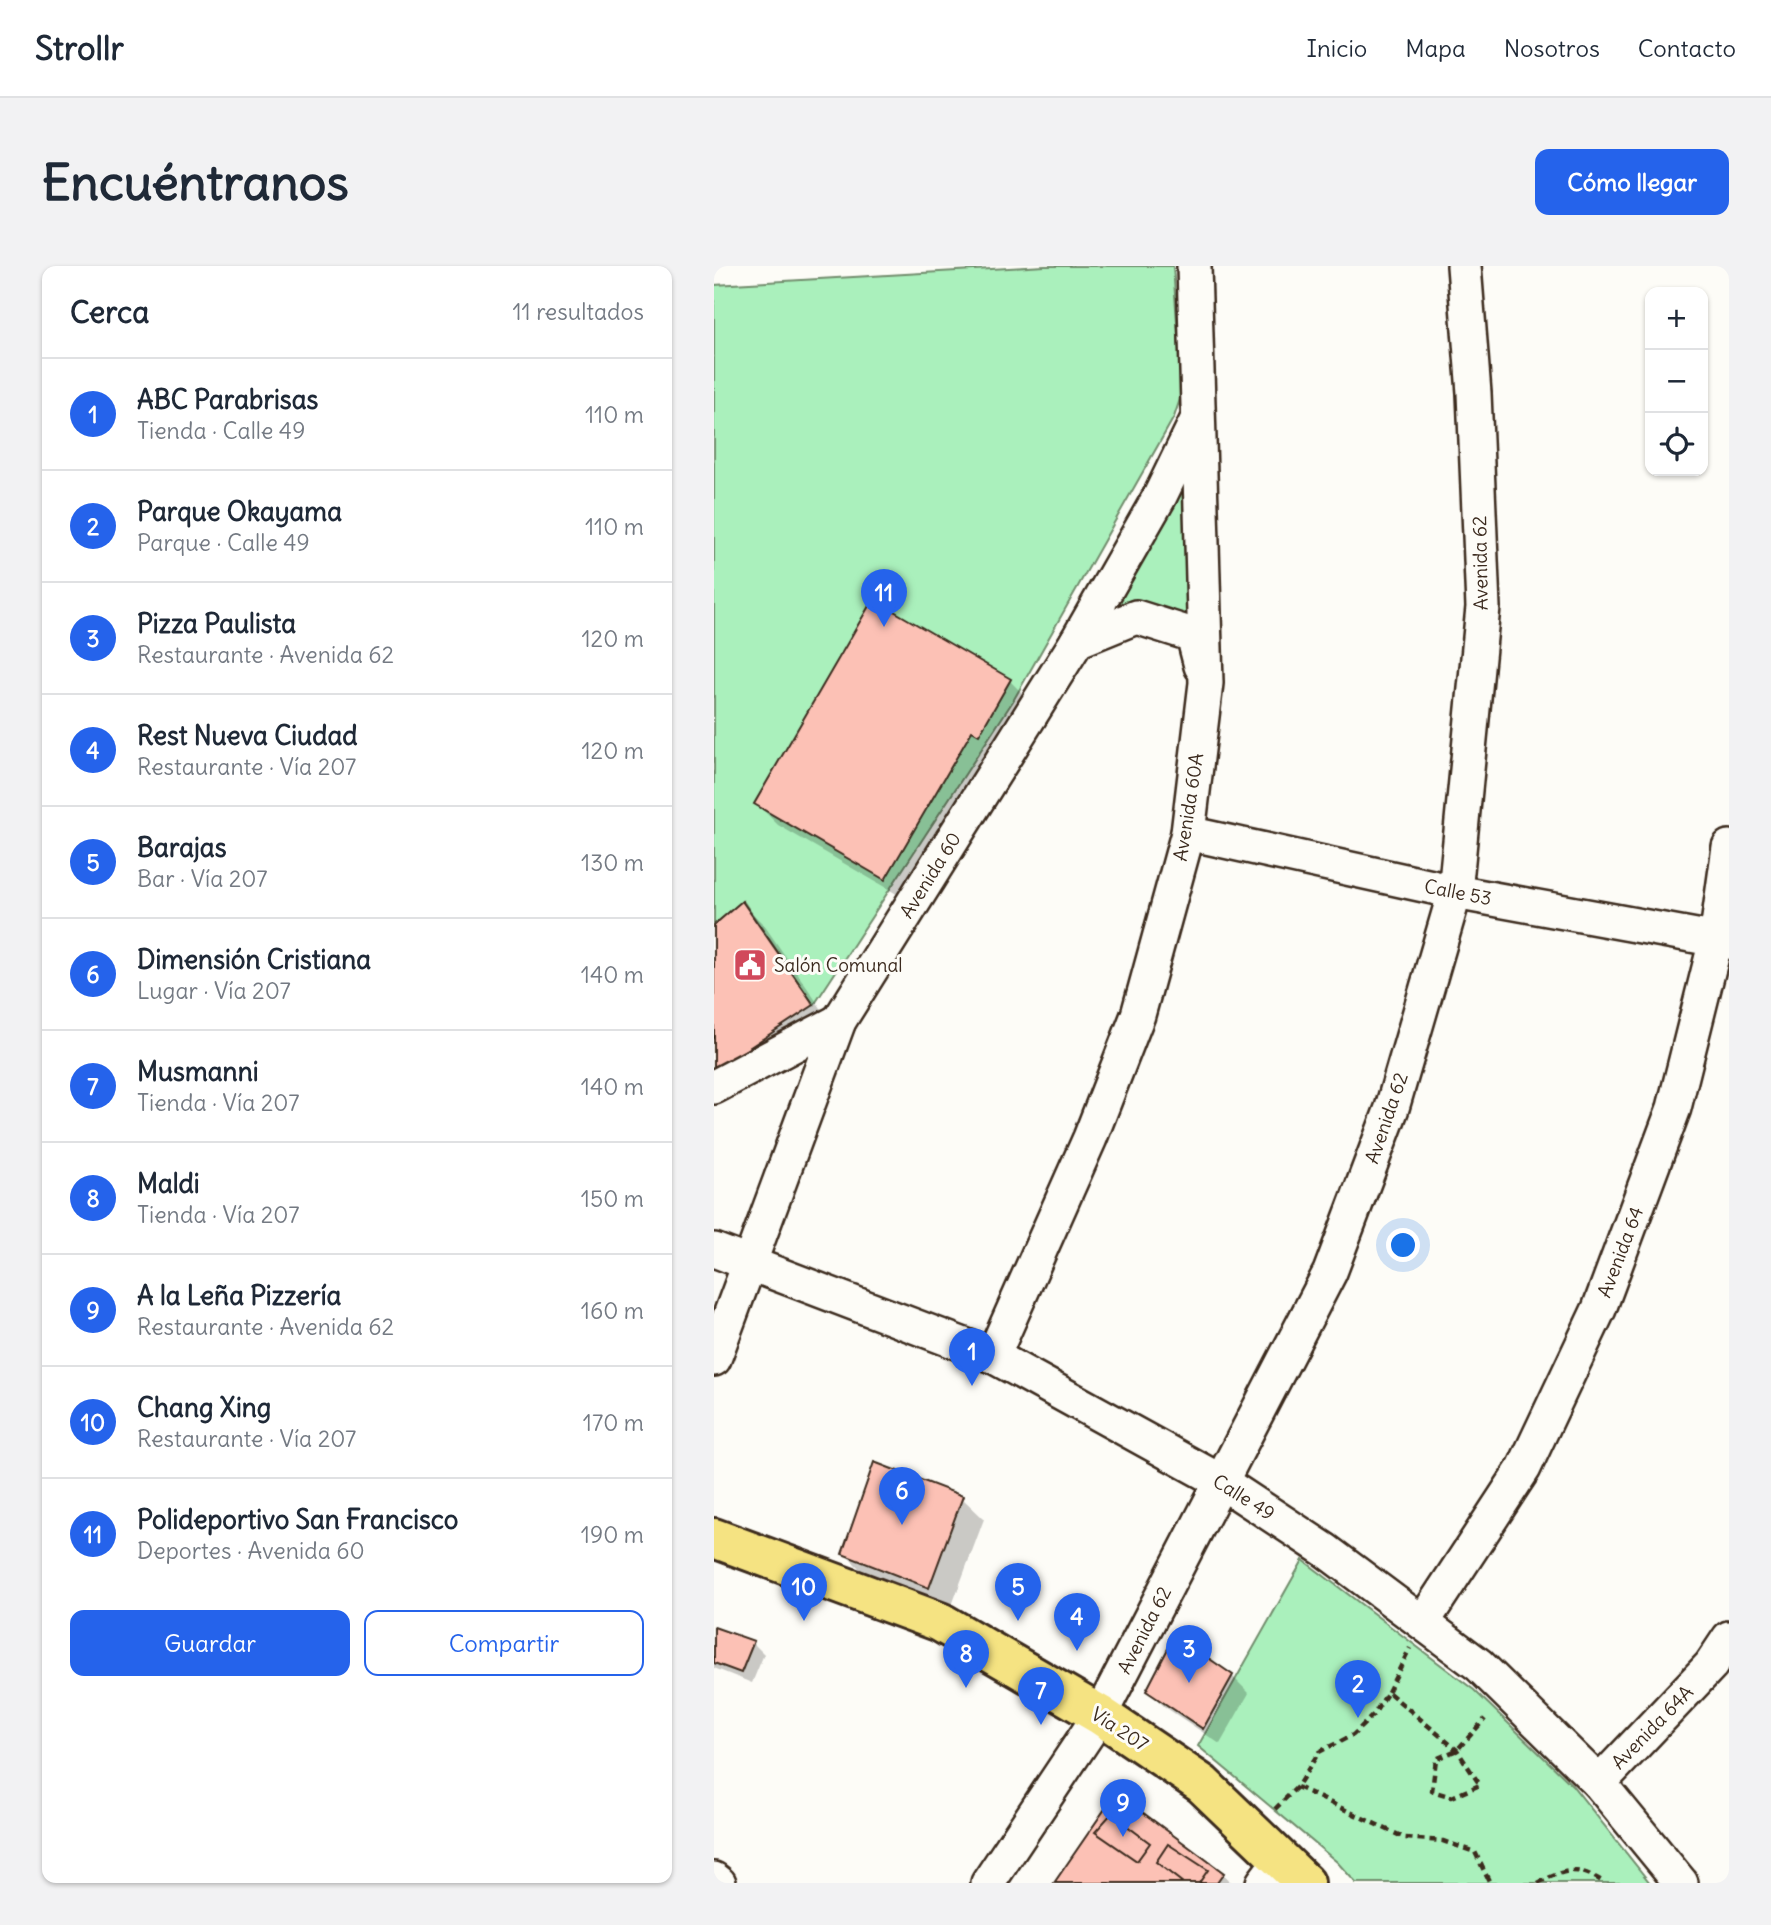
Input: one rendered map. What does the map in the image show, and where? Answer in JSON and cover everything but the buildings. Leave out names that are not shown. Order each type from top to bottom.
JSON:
[{"type":"main road","name":"Vía 207","points":[[714,1538],[940,1622],[1100,1715],[1202,1784],[1283,1875]]},
{"type":"street","name":"Avenida 60A","points":[[993,1356],[1090,1138],[1138,1015],[1188,833],[1206,683],[1194,266]]},
{"type":"street","name":"Avenida 62","points":[[988,1883],[1100,1715],[1330,1272],[1392,1108],[1455,892],[1483,607],[1474,393],[1464,266]]},
{"type":"street","name":"Avenida 60","points":[[714,1359],[839,1021],[1077,641],[1160,496],[1199,416]]},
{"type":"street","points":[[1077,641],[1136,617],[1170,626],[1193,635],[1206,683]]},
{"type":"street","name":"Calle 53","points":[[1188,833],[1455,892],[1722,941]]},
{"type":"street","name":"Avenida 64","points":[[1423,1622],[1524,1468],[1599,1309],[1674,1108],[1722,941],[1729,847]]},
{"type":"street","points":[[714,1087],[839,1021]]},
{"type":"street","name":"Calle 49","points":[[714,1250],[993,1356],[1220,1481],[1325,1550],[1479,1665],[1599,1783],[1681,1883]]},
{"type":"street","name":"Avenida 64A","points":[[1599,1783],[1711,1665],[1729,1637]]},
{"type":"street","points":[[714,1879],[719,1883]]},
{"type":"path","points":[[1275,1810],[1297,1787],[1319,1752],[1353,1735],[1388,1692],[1423,1622]]},
{"type":"path","points":[[1388,1692],[1457,1750],[1480,1785],[1452,1797],[1432,1791],[1436,1759],[1457,1750],[1485,1719]]},
{"type":"path","points":[[1297,1787],[1405,1838],[1443,1842],[1475,1853],[1490,1883]]},
{"type":"path","points":[[1538,1883],[1564,1870],[1587,1872],[1605,1883]]},
{"type":"green space","points":[[1045,266],[1173,266],[1182,393],[1174,417],[1013,701],[814,1005],[743,901],[714,925],[714,285]]},
{"type":"green space","points":[[1185,472],[1194,623],[1110,613]]},
{"type":"green space","points":[[1303,1560],[1474,1690],[1572,1785],[1650,1883],[1356,1883],[1337,1862],[1198,1746]]},
{"type":"place","name":"Polideportivo San Francisco","points":[[884,627]]},
{"type":"place","name":"Salón Comunal","points":[[750,965]]},
{"type":"place","name":"ABC Parabrisas","points":[[972,1386]]},
{"type":"place","name":"Dimensión Cristiana","points":[[902,1525]]},
{"type":"place","name":"Chang Xing","points":[[804,1621]]},
{"type":"place","name":"Barajas","points":[[1018,1621]]},
{"type":"place","name":"Rest Nueva Ciudad","points":[[1077,1651]]},
{"type":"place","name":"Pizza Paulista","points":[[1189,1683]]},
{"type":"place","name":"Maldi","points":[[966,1688]]},
{"type":"place","name":"Parque Okayama","points":[[1358,1718]]},
{"type":"place","name":"Musmanni","points":[[1041,1725]]},
{"type":"place","name":"A la Leña Pizzería","points":[[1123,1837]]}]
